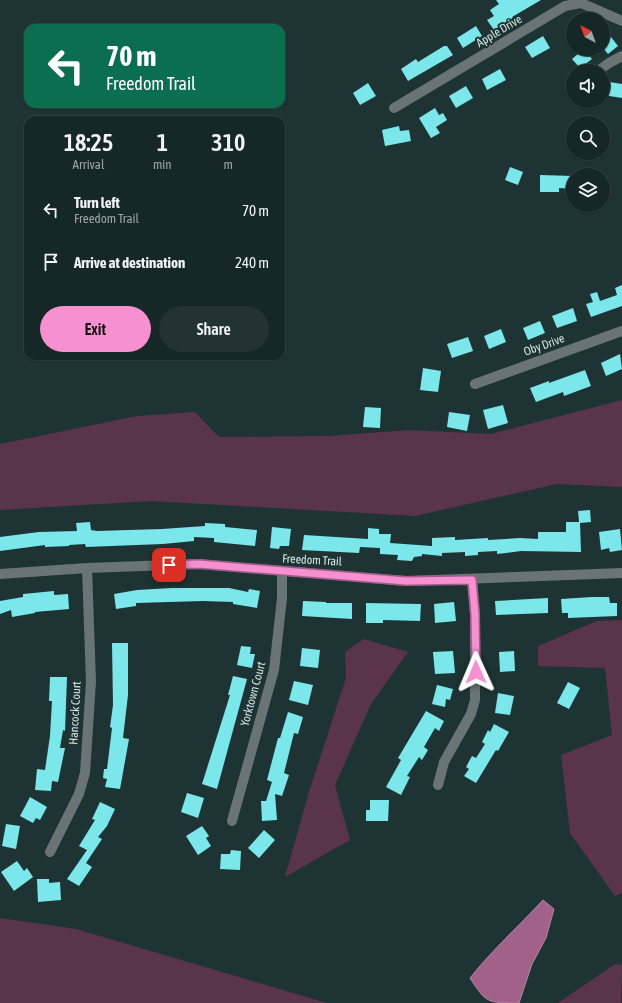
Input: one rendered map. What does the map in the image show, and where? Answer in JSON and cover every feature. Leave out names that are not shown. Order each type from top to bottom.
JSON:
[{"type":"street","name":"Apple Drive","points":[[394,108],[564,6],[582,2],[622,22]]},
{"type":"street","points":[[608,64],[622,56]]},
{"type":"street","name":"Oby Drive","points":[[475,384],[622,331]]},
{"type":"street","name":"Freedom Trail","points":[[0,574],[87,568],[199,564],[340,574],[406,581],[472,580],[622,572]]},
{"type":"street","name":"Hancock Court","points":[[50,852],[79,794],[85,773],[91,682],[87,568]]},
{"type":"street","name":"Yorktown Court","points":[[232,821],[274,670],[282,598],[282,571]]},
{"type":"street","points":[[438,785],[444,762],[471,714],[475,700],[475,614],[472,580]]},
{"type":"shaded area","points":[[622,400],[622,487],[557,484],[415,516],[151,501],[0,510],[0,444],[137,416],[195,412],[219,437],[328,436],[409,430],[491,434]]},
{"type":"shaded area","points":[[622,620],[622,893],[615,896],[570,833],[561,755],[612,735],[605,668],[538,666],[538,646],[597,621]]},
{"type":"shaded area","points":[[364,639],[408,652],[371,704],[335,785],[350,840],[285,877],[308,795],[346,678],[345,652]]},
{"type":"shaded area","points":[[543,900],[554,909],[546,938],[532,964],[519,1003],[500,1003],[488,1000],[470,978],[496,948]]},
{"type":"shaded area","points":[[0,918],[76,929],[327,1003],[0,1003]]},
{"type":"shaded area","points":[[615,964],[622,965],[621,1003],[558,1003]]},
{"type":"building","points":[[496,0],[541,0],[512,17],[513,18],[494,30],[487,20],[494,16],[490,10],[499,4]]},
{"type":"building","points":[[476,26],[482,36],[463,48],[457,38]]},
{"type":"building","points":[[543,36],[550,48],[532,58],[525,47]]},
{"type":"building","points":[[611,37],[618,46],[610,52],[610,38]]},
{"type":"building","points":[[444,46],[447,46],[453,55],[408,81],[401,69],[416,59],[418,62]]},
{"type":"building","points":[[576,56],[590,56],[592,59],[585,64],[576,64],[572,59]]},
{"type":"building","points":[[500,69],[506,80],[487,90],[482,79]]},
{"type":"building","points":[[610,82],[622,84],[622,98],[610,96]]},
{"type":"building","points":[[368,83],[376,96],[360,105],[353,93]]},
{"type":"building","points":[[466,86],[473,98],[456,108],[449,96]]},
{"type":"building","points":[[435,108],[439,115],[443,113],[447,120],[436,127],[440,133],[431,138],[419,118]]},
{"type":"building","points":[[399,126],[400,131],[409,130],[411,141],[385,146],[382,130]]},
{"type":"building","points":[[510,167],[523,172],[518,185],[505,180]]},
{"type":"building","points":[[540,175],[566,176],[566,189],[559,188],[559,192],[540,192]]},
{"type":"building","points":[[622,285],[622,306],[591,317],[586,304],[593,302],[590,294],[597,292],[600,301],[617,295],[615,288]]},
{"type":"building","points":[[573,308],[577,321],[557,328],[552,316]]},
{"type":"building","points":[[540,321],[545,333],[528,340],[523,328]]},
{"type":"building","points":[[501,329],[506,342],[489,349],[484,336]]},
{"type":"building","points":[[468,337],[473,351],[452,358],[447,344]]},
{"type":"building","points":[[620,354],[622,369],[606,376],[601,363]]},
{"type":"building","points":[[423,368],[441,371],[438,392],[420,390]]},
{"type":"building","points":[[585,370],[591,386],[564,396],[563,392],[536,402],[530,388]]},
{"type":"building","points":[[503,405],[508,423],[488,429],[483,410]]},
{"type":"building","points":[[365,407],[381,408],[380,428],[363,427]]},
{"type":"building","points":[[449,412],[470,415],[467,431],[447,427]]},
{"type":"building","points":[[590,510],[591,522],[580,523],[581,552],[521,551],[497,554],[497,551],[478,552],[478,555],[465,556],[465,552],[442,553],[442,556],[422,554],[422,556],[414,557],[412,561],[397,560],[398,555],[380,554],[380,548],[360,547],[359,553],[302,550],[304,535],[368,539],[368,528],[379,529],[379,534],[391,534],[390,543],[432,546],[432,538],[455,537],[455,540],[488,538],[488,540],[520,538],[538,539],[538,532],[566,532],[566,522],[579,522],[578,511]]},
{"type":"building","points":[[90,522],[91,530],[97,531],[205,526],[205,523],[225,524],[225,527],[257,530],[255,546],[214,542],[214,538],[194,537],[194,541],[163,544],[86,547],[85,544],[45,547],[45,545],[0,551],[0,537],[39,532],[77,531],[76,523]]},
{"type":"building","points":[[272,527],[291,529],[289,546],[280,546],[279,549],[270,548]]},
{"type":"building","points":[[620,529],[622,550],[610,552],[609,548],[601,550],[599,532]]},
{"type":"building","points":[[172,588],[229,588],[248,592],[249,589],[260,591],[257,608],[233,604],[233,602],[203,601],[136,603],[136,606],[116,609],[114,594],[137,590]]},
{"type":"building","points":[[54,591],[54,595],[68,594],[69,609],[35,612],[12,617],[11,610],[0,614],[0,601],[23,597],[23,594]]},
{"type":"building","points":[[609,597],[610,603],[617,603],[617,616],[568,618],[568,613],[562,613],[561,599]]},
{"type":"building","points":[[548,598],[548,613],[496,615],[495,601]]},
{"type":"building","points":[[303,601],[352,603],[352,619],[302,616]]},
{"type":"building","points":[[454,602],[456,621],[435,623],[434,604]]},
{"type":"building","points":[[366,603],[421,604],[420,621],[383,620],[383,623],[366,623]]},
{"type":"building","points":[[112,643],[128,643],[128,695],[123,738],[129,739],[120,789],[105,787],[107,779],[103,778],[104,769],[107,769],[112,728],[110,727],[113,705]]},
{"type":"building","points":[[241,646],[251,647],[250,654],[255,654],[252,668],[237,665]]},
{"type":"building","points":[[302,648],[320,650],[318,668],[300,666]]},
{"type":"building","points":[[453,651],[455,673],[435,674],[433,652]]},
{"type":"building","points":[[514,651],[515,671],[500,672],[499,652]]},
{"type":"building","points":[[233,676],[247,679],[217,789],[202,784],[230,695],[228,695]]},
{"type":"building","points":[[50,677],[67,677],[65,731],[63,730],[60,748],[65,748],[58,782],[52,781],[51,791],[35,790],[37,769],[45,770],[50,736],[52,701],[49,701]]},
{"type":"building","points":[[294,681],[313,685],[308,705],[289,700]]},
{"type":"building","points":[[568,682],[580,688],[569,709],[557,703]]},
{"type":"building","points":[[437,685],[453,689],[450,700],[446,699],[445,707],[432,704]]},
{"type":"building","points":[[498,693],[514,696],[510,715],[495,713]]},
{"type":"building","points":[[426,711],[444,721],[439,731],[435,728],[424,747],[428,750],[422,760],[419,757],[407,776],[410,777],[401,795],[386,787],[401,760],[398,758]]},
{"type":"building","points":[[288,712],[303,717],[298,734],[294,733],[284,773],[289,775],[282,796],[275,794],[277,820],[262,821],[261,801],[266,801],[272,782],[267,780],[278,738],[280,738]]},
{"type":"building","points":[[494,724],[509,732],[476,783],[464,776],[469,769],[466,767],[472,756],[476,758],[485,744],[482,742],[488,730],[490,732]]},
{"type":"building","points":[[187,793],[204,798],[198,818],[181,812]]},
{"type":"building","points":[[30,797],[47,807],[40,820],[36,818],[33,823],[20,816]]},
{"type":"building","points":[[370,800],[389,800],[388,821],[366,821],[366,810],[370,810]]},
{"type":"building","points":[[100,802],[115,809],[107,826],[98,837],[102,839],[86,863],[92,867],[79,886],[67,879],[87,850],[79,846],[95,820],[92,819]]},
{"type":"building","points":[[6,824],[20,826],[16,849],[2,846]]},
{"type":"building","points":[[202,826],[209,836],[206,838],[211,846],[198,855],[186,836]]},
{"type":"building","points":[[264,830],[275,840],[259,858],[248,848]]},
{"type":"building","points":[[231,850],[241,851],[240,870],[220,869],[221,854],[230,854]]},
{"type":"building","points":[[17,861],[24,871],[27,868],[33,877],[14,891],[1,872]]},
{"type":"building","points":[[37,879],[49,879],[49,883],[60,882],[61,900],[38,902]]},
{"type":"route","points":[[169,565],[199,564],[340,574],[406,581],[472,580],[475,614],[476,672]]}]
